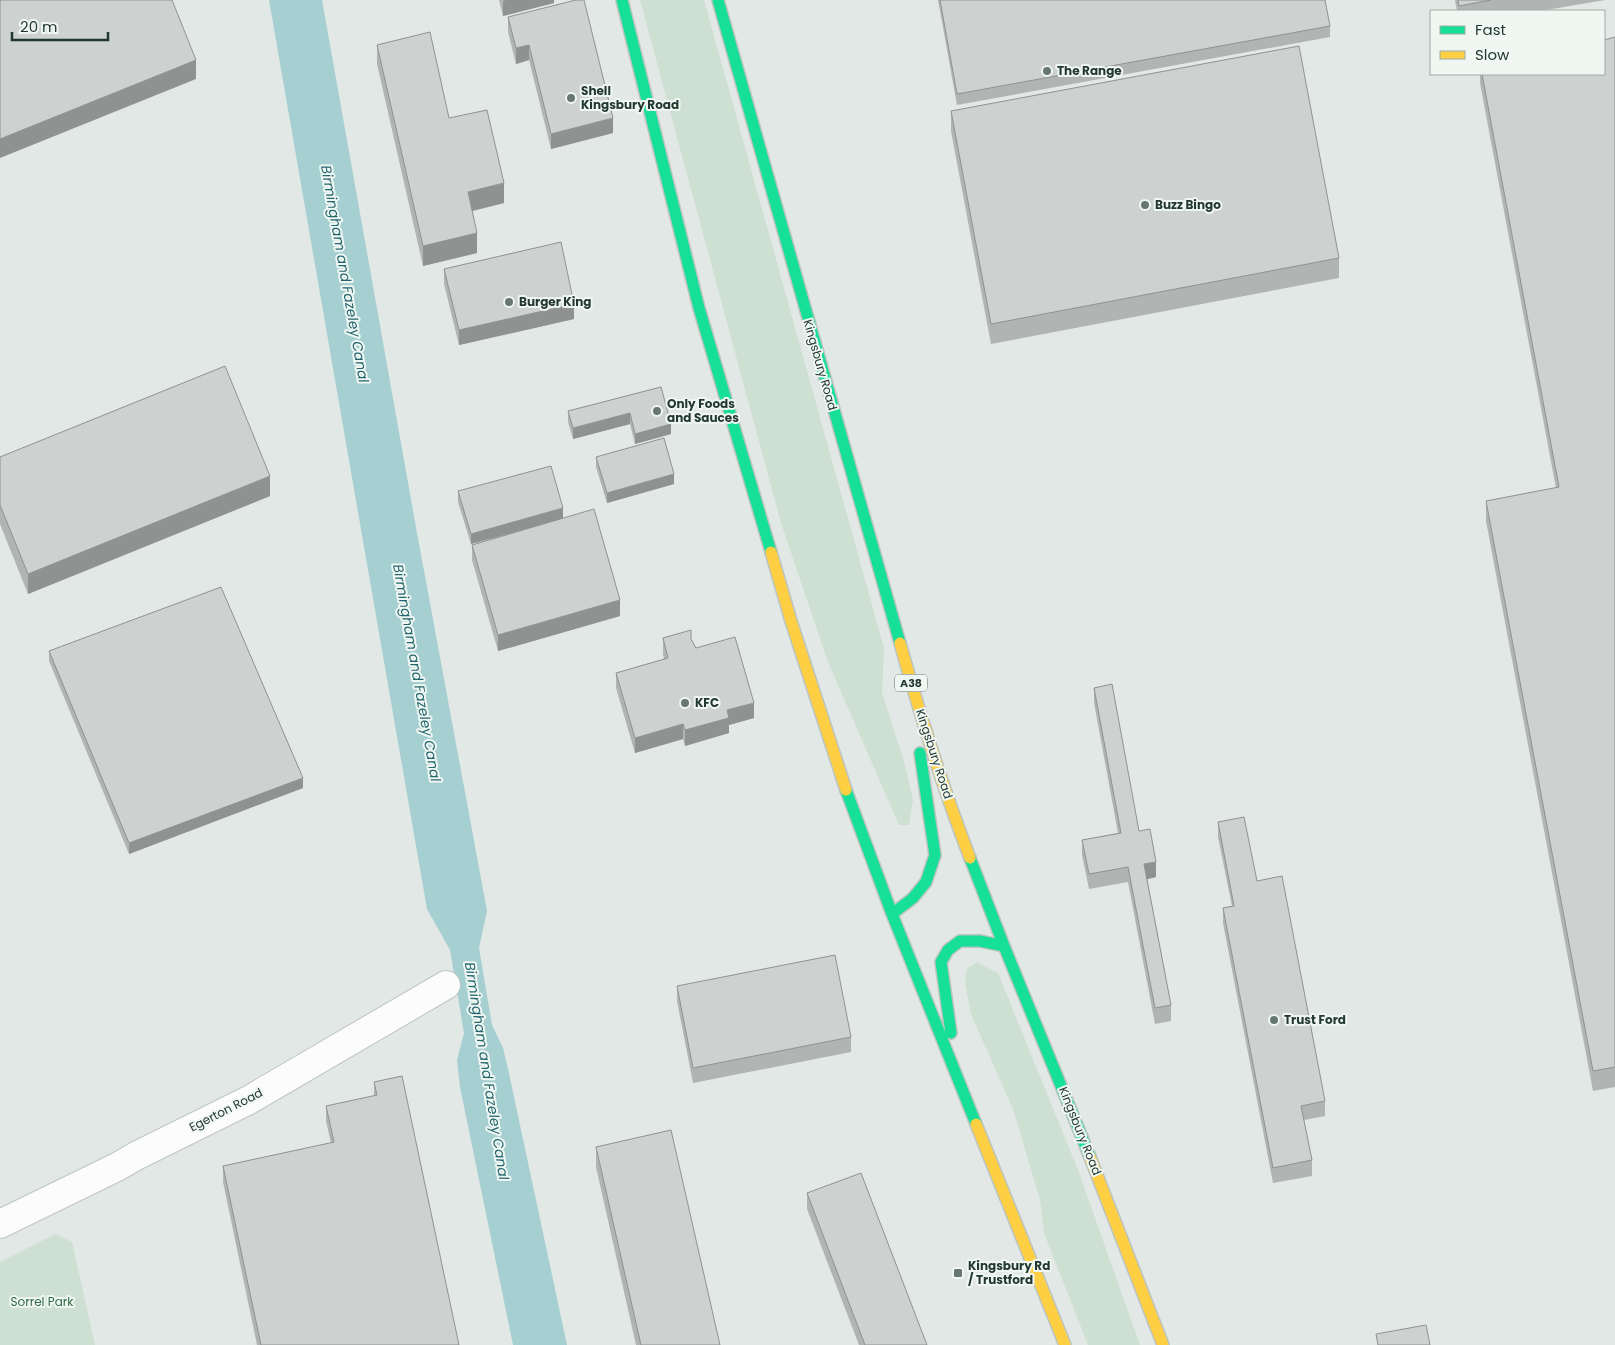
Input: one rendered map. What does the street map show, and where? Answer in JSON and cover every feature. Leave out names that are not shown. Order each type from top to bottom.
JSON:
[{"type":"highway","points":[[622,0],[699,308],[785,602],[842,778],[892,914],[1065,1345]]},
{"type":"highway","name":"Kingsbury Road","points":[[718,0],[910,680],[958,826],[1004,946],[1100,1181],[1163,1345]]},
{"type":"highway","points":[[892,914],[913,898],[926,882],[935,855],[910,680]]},
{"type":"highway","points":[[957,1074],[941,962],[948,950],[960,941],[980,941],[1004,946]]},
{"type":"street","name":"Egerton Road","points":[[0,1224],[249,1100],[446,985]]},
{"type":"green space","points":[[640,0],[704,0],[884,648],[882,693],[904,761],[913,800],[909,825],[899,825],[828,662],[781,523]]},
{"type":"green space","points":[[977,962],[998,973],[1078,1170],[1140,1345],[1088,1345],[1044,1233],[1040,1200],[1013,1109],[971,1014],[965,983],[967,969]]},
{"type":"green space","name":"Sorrel Park","points":[[55,1234],[72,1242],[95,1345],[0,1345],[0,1262]]},
{"type":"water","name":"Birmingham and Fazeley Canal","points":[[269,0],[322,0],[417,533],[487,911],[479,948],[492,1025],[503,1048],[508,1069],[567,1345],[513,1345],[460,1087],[457,1060],[464,1033],[450,950],[427,909]]},
{"type":"building","points":[[0,0],[172,0],[196,60],[0,139]]},
{"type":"building","name":"Shell Kingsbury Road","points":[[576,0],[584,0],[613,118],[551,134],[529,45],[516,48],[508,17]]},
{"type":"building","name":"The Range","points":[[940,0],[1325,0],[1330,26],[957,94]]},
{"type":"building","points":[[1458,0],[1491,0],[1459,6]]},
{"type":"building","points":[[430,32],[449,118],[487,110],[504,183],[468,192],[477,233],[423,246],[377,45]]},
{"type":"building","points":[[1615,37],[1615,1067],[1593,1071],[1486,501],[1559,487],[1482,75],[1605,75],[1605,40]]},
{"type":"building","name":"Buzz Bingo","points":[[1299,46],[1339,258],[991,324],[951,111]]},
{"type":"building","name":"Burger King","points":[[561,242],[574,304],[459,330],[444,269]]},
{"type":"building","points":[[225,366],[270,476],[28,574],[0,505],[0,457]]},
{"type":"building","points":[[661,387],[671,424],[635,434],[630,413],[573,428],[568,411]]},
{"type":"building","points":[[664,438],[674,474],[607,493],[596,457]]},
{"type":"building","points":[[551,466],[563,508],[471,534],[458,491]]},
{"type":"building","points":[[594,509],[620,600],[498,635],[472,545]]},
{"type":"building","points":[[221,587],[303,778],[129,843],[49,651]]},
{"type":"building","name":"KFC","points":[[691,630],[691,639],[696,648],[735,637],[754,703],[727,710],[729,718],[685,730],[683,724],[635,738],[616,673],[668,658],[663,638]]},
{"type":"building","points":[[1112,684],[1139,831],[1150,829],[1156,862],[1144,864],[1171,1005],[1155,1008],[1128,867],[1089,874],[1082,840],[1121,833],[1094,688]]},
{"type":"building","name":"Trust Ford","points":[[1244,817],[1257,881],[1282,876],[1325,1101],[1301,1106],[1312,1160],[1273,1168],[1223,908],[1234,906],[1218,822]]},
{"type":"building","points":[[835,955],[851,1037],[693,1068],[677,986]]},
{"type":"building","points":[[402,1076],[459,1345],[261,1345],[223,1166],[334,1142],[326,1106],[377,1095],[374,1082]]},
{"type":"building","points":[[671,1130],[720,1345],[641,1345],[596,1147]]},
{"type":"building","points":[[861,1173],[927,1345],[865,1345],[807,1193]]},
{"type":"building","points":[[1426,1325],[1430,1345],[1378,1345],[1376,1334]]},
{"type":"traffic: fast","points":[[622,0],[699,308],[771,552]]},
{"type":"traffic: fast","points":[[718,0],[900,643]]},
{"type":"traffic: fast","points":[[892,914],[913,898],[926,882],[935,855],[920,753]]},
{"type":"traffic: fast","points":[[846,790],[892,914],[976,1124]]},
{"type":"traffic: fast","points":[[970,858],[1090,1157]]},
{"type":"traffic: fast","points":[[951,1033],[941,962],[948,950],[960,941],[980,941],[1004,946]]},
{"type":"traffic: slow","points":[[771,552],[791,621],[846,790]]},
{"type":"traffic: slow","points":[[900,643],[932,751],[970,858]]},
{"type":"traffic: slow","points":[[976,1124],[1065,1345]]},
{"type":"traffic: slow","points":[[1090,1157],[1163,1345]]},
{"type":"place","name":"The Range","points":[[1047,71]]},
{"type":"place","name":"Shell Kingsbury Road","points":[[571,98]]},
{"type":"place","name":"Buzz Bingo","points":[[1145,205]]},
{"type":"place","name":"Burger King","points":[[509,302]]},
{"type":"place","name":"Only Foods and Sauces","points":[[657,411]]},
{"type":"place","name":"KFC","points":[[685,703]]},
{"type":"place","name":"Trust Ford","points":[[1274,1020]]},
{"type":"place","name":"Kingsbury Rd / Trustford","points":[[958,1273]]}]
